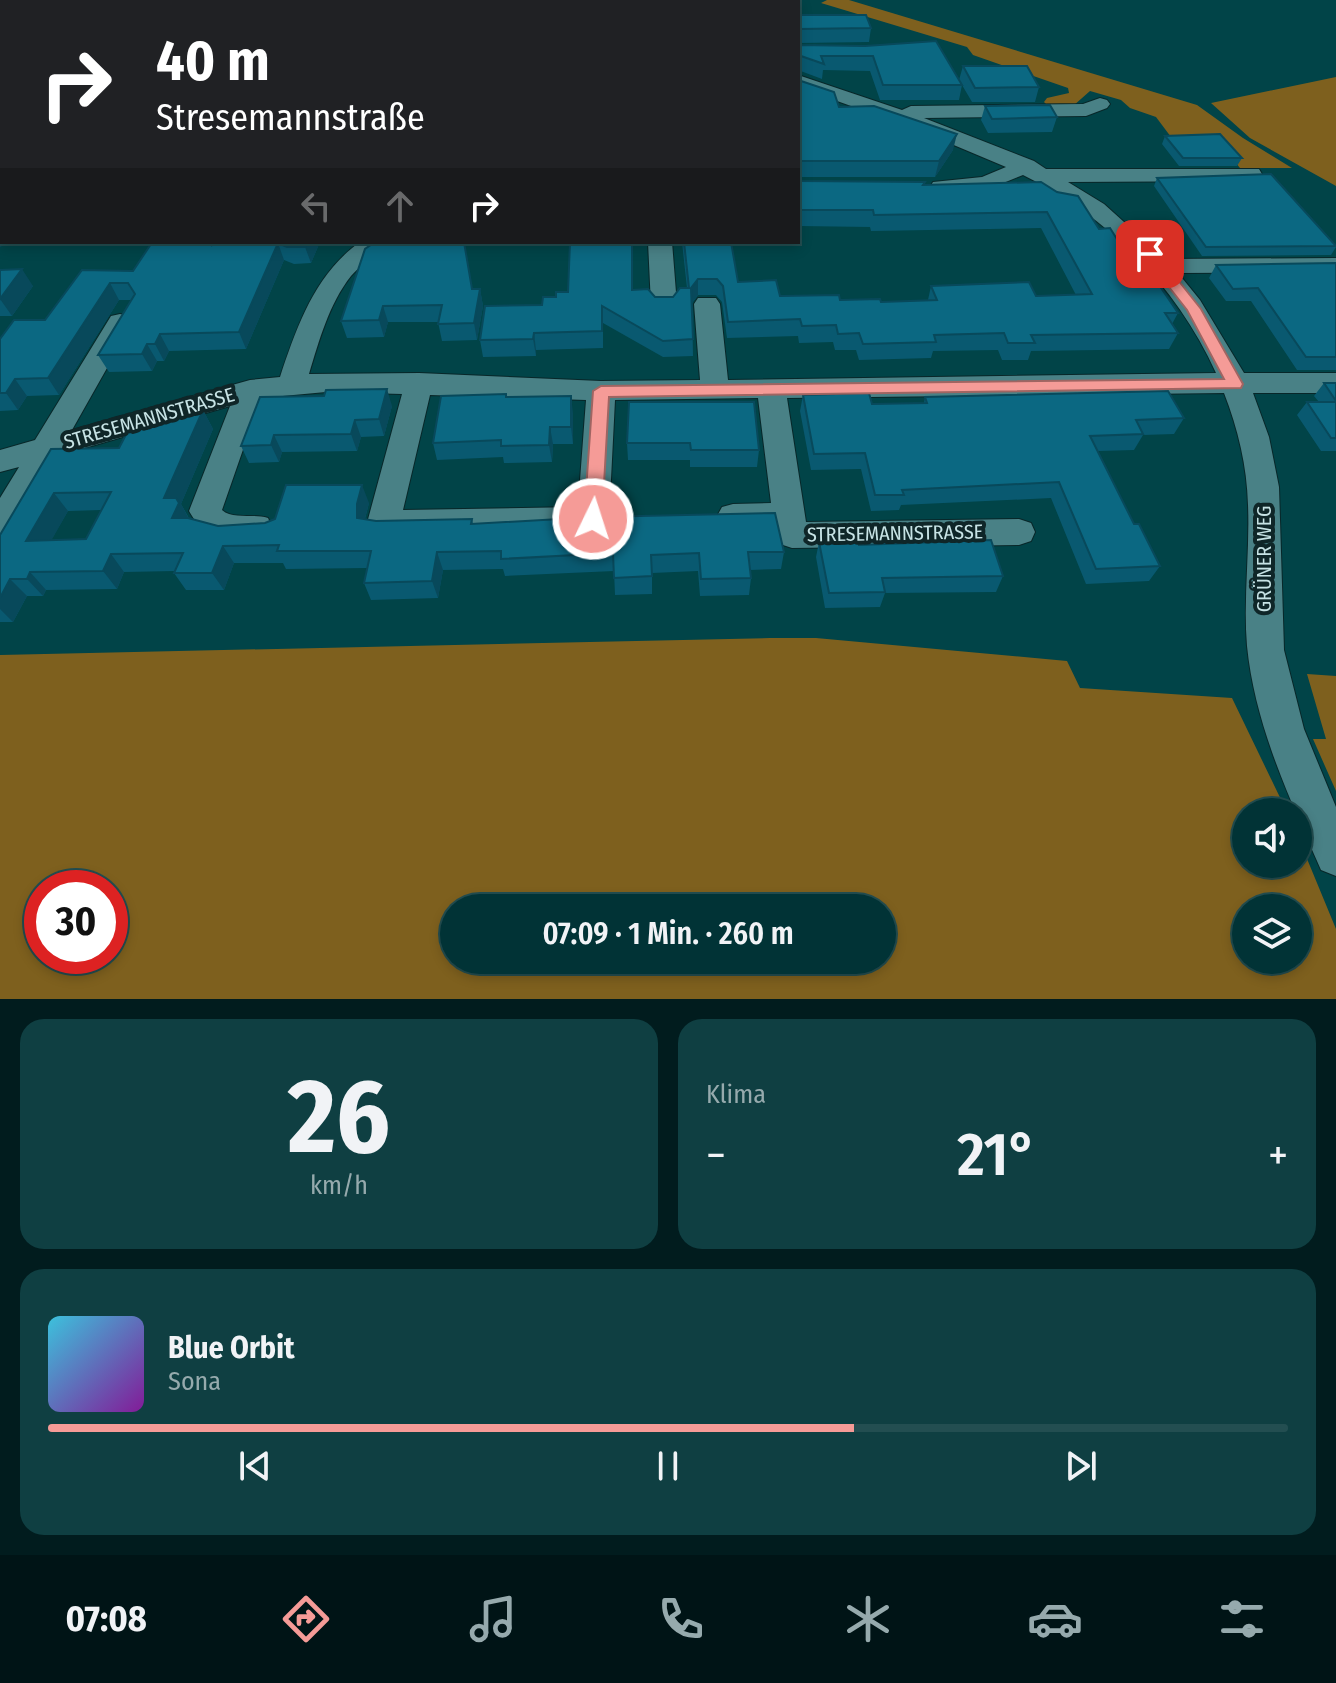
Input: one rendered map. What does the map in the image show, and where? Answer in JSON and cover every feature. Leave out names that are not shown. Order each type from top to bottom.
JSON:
[{"type":"street","name":"GRÜNER WEG","points":[[800,82],[1036,171],[1113,221],[1162,266],[1194,309],[1235,384],[1255,433],[1263,487],[1265,649],[1303,780],[1336,855]]},
{"type":"street","name":"GRÜNER WEG","points":[[887,113],[1086,110],[1100,104]]},
{"type":"street","name":"GRÜNER WEG","points":[[1036,171],[1251,174]]},
{"type":"street","points":[[924,188],[986,183],[1036,171]]},
{"type":"street","points":[[292,384],[318,307],[330,283],[348,262],[373,244]]},
{"type":"street","points":[[660,244],[664,305]]},
{"type":"street","points":[[1162,266],[1336,265]]},
{"type":"street","points":[[707,304],[715,391]]},
{"type":"street","name":"STRESEMANNSTRASSE","points":[[0,526],[128,309]]},
{"type":"street","points":[[419,383],[383,523],[608,519],[601,391]]},
{"type":"street","name":"STRESEMANNSTRASSE","points":[[0,461],[250,390],[292,384],[419,383],[601,391],[715,391],[1235,384]]},
{"type":"street","points":[[1235,384],[1336,383]]},
{"type":"street","name":"STRESEMANNSTRASSE","points":[[250,390],[205,511],[216,527],[269,527]]},
{"type":"street","name":"STRESEMANNSTRASSE","points":[[771,390],[792,535],[1019,532]]},
{"type":"street","name":"STRESEMANNSTRASSE","points":[[699,517],[790,515]]},
{"type":"shaded area","points":[[849,0],[1197,105],[1292,168],[1240,168],[1218,142],[1171,137],[1156,117],[1130,108],[1121,100],[1090,91],[1073,106],[1048,106],[1044,102],[1047,98],[1069,93],[1068,88],[973,55],[967,47],[821,3]]},
{"type":"shaded area","points":[[1336,77],[1336,186],[1250,138],[1211,103]]},
{"type":"shaded area","points":[[816,638],[1067,661],[1080,688],[1232,698],[1280,798],[1232,798],[1232,878],[1312,878],[1312,871],[1336,929],[1336,999],[0,999],[0,655]]},
{"type":"shaded area","points":[[1307,674],[1336,676],[1336,791],[1313,739],[1326,739]]},
{"type":"building","points":[[800,15],[866,15],[871,28],[800,29]]},
{"type":"building","points":[[936,41],[962,85],[883,85],[873,56],[821,56],[824,64],[800,56],[800,45],[865,46]]},
{"type":"building","points":[[963,66],[1027,66],[1039,87],[975,88]]},
{"type":"building","points":[[800,81],[834,92],[839,107],[874,106],[957,134],[939,161],[800,161]]},
{"type":"building","points":[[1050,105],[1057,117],[992,119],[985,106]]},
{"type":"building","points":[[1220,134],[1242,158],[1183,158],[1165,136]]},
{"type":"building","points":[[1271,174],[1336,246],[1206,247],[1157,178]]},
{"type":"building","points":[[800,181],[925,182],[923,185],[1041,182],[1057,192],[1078,196],[1099,229],[1110,228],[1142,279],[1155,279],[1178,313],[1165,313],[1178,333],[1031,335],[1035,343],[1008,343],[1004,333],[934,335],[936,342],[863,344],[859,333],[838,334],[836,325],[802,326],[800,319],[728,322],[723,286],[717,279],[698,279],[691,288],[693,339],[663,341],[602,306],[602,331],[534,333],[533,339],[480,340],[485,306],[542,305],[543,297],[556,297],[556,292],[568,292],[570,244],[632,244],[632,290],[648,289],[655,297],[673,297],[680,288],[689,288],[684,244],[731,244],[738,282],[776,280],[780,296],[839,295],[840,300],[880,299],[881,302],[937,300],[931,286],[1029,282],[1036,296],[1092,294],[1047,212],[874,215],[873,210],[800,210]]},
{"type":"building","points":[[151,244],[278,244],[239,332],[160,334],[155,344],[147,344],[142,354],[98,355],[135,294],[128,283],[110,283],[48,378],[15,379],[6,393],[0,393],[0,339],[14,320],[45,320],[82,270],[133,271]]},
{"type":"building","points":[[280,244],[306,244],[305,247]]},
{"type":"building","points":[[372,244],[464,244],[472,289],[480,289],[474,323],[438,324],[442,305],[383,306],[379,320],[341,321],[365,249]]},
{"type":"building","points":[[1336,263],[1336,357],[1306,357],[1258,288],[1233,289],[1216,265]]},
{"type":"building","points":[[22,269],[0,299],[0,270]]},
{"type":"building","points":[[1324,383],[1336,383],[1336,401]]},
{"type":"building","points":[[387,389],[379,419],[355,420],[351,434],[274,435],[271,445],[241,446],[260,397],[324,396],[326,390]]},
{"type":"building","points":[[1168,391],[1184,418],[1136,420],[1143,434],[1090,436],[1134,524],[1139,524],[1160,566],[1096,569],[1059,482],[902,490],[904,495],[875,495],[865,453],[814,454],[803,395],[869,393],[872,404],[927,403],[925,397]]},
{"type":"building","points":[[506,394],[506,397],[571,396],[571,427],[550,427],[549,445],[501,446],[501,440],[433,443],[441,396]]},
{"type":"building","points":[[629,402],[754,402],[759,450],[691,450],[690,443],[627,443]]},
{"type":"building","points":[[1307,402],[1336,402],[1336,438],[1331,438]]},
{"type":"building","points":[[203,410],[164,498],[176,498],[179,503],[172,518],[188,518],[218,526],[265,523],[275,519],[286,485],[362,485],[357,518],[376,521],[472,519],[471,524],[595,517],[775,513],[784,552],[748,552],[751,578],[701,579],[699,553],[651,555],[652,576],[614,578],[613,553],[501,559],[501,551],[437,552],[432,581],[364,583],[371,551],[277,551],[279,545],[223,546],[212,573],[174,573],[183,553],[111,554],[103,571],[30,572],[27,579],[10,579],[0,598],[0,535],[51,449],[119,448],[132,423],[168,422],[173,411]],"holes":[[[111,492],[86,539],[26,541],[54,493]]]},
{"type":"building","points":[[991,540],[1003,576],[882,578],[885,592],[829,593],[819,542],[859,541],[859,545]]},
{"type":"route","points":[[593,519],[601,391],[1235,384],[1194,309],[1150,254]]}]
